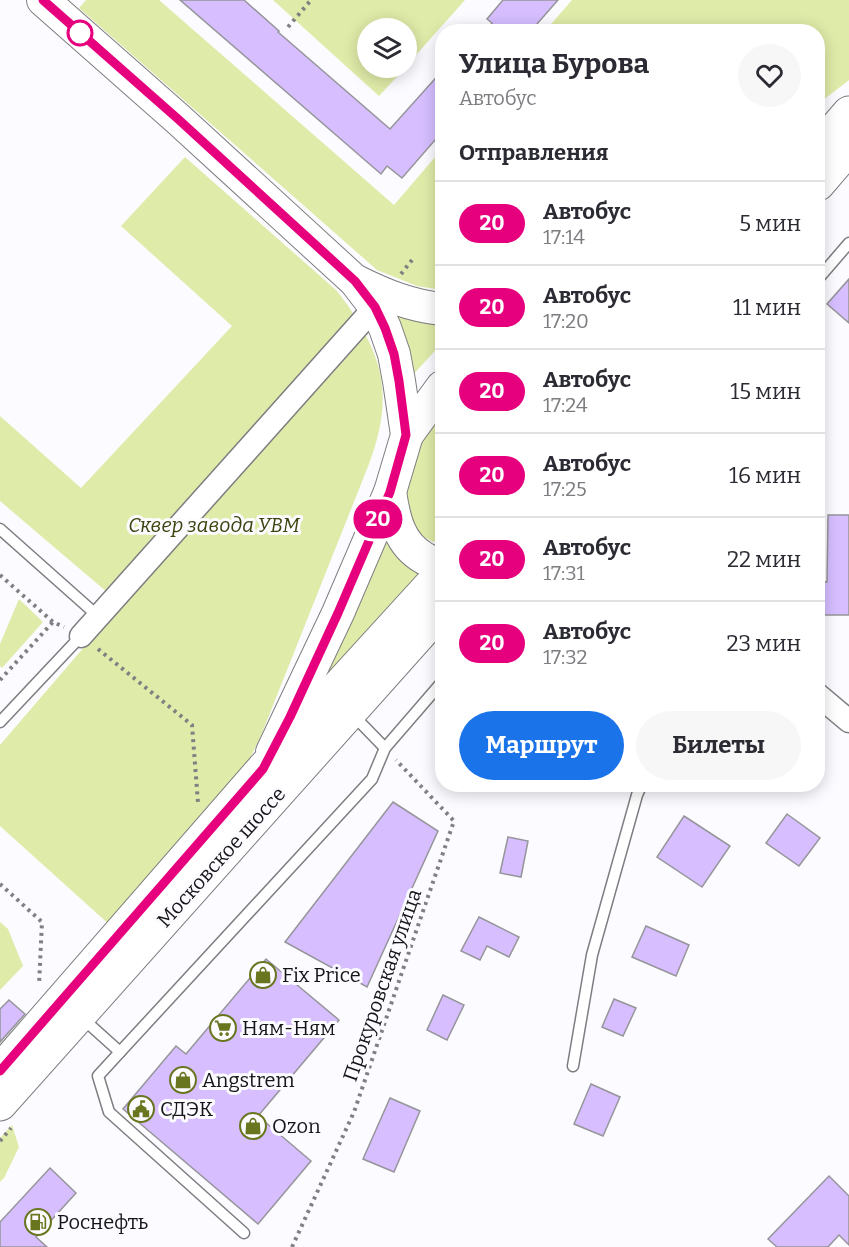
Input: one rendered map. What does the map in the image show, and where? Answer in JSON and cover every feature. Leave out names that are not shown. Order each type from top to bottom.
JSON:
[{"type":"main road","points":[[43,0],[178,119],[355,281],[375,307],[394,354],[406,435]]},
{"type":"main road","points":[[825,120],[849,104]]},
{"type":"main road","points":[[825,141],[849,113]]},
{"type":"main road","points":[[825,176],[849,148]]},
{"type":"main road","points":[[355,281],[404,302],[435,308]]},
{"type":"main road","points":[[263,769],[290,717],[338,613],[390,492],[406,435],[435,396]]},
{"type":"main road","points":[[390,492],[393,514],[399,531],[409,547],[435,563]]},
{"type":"main road","name":"Московское шоссе","points":[[0,1071],[263,769],[435,581]]},
{"type":"main road","name":"Московское шоссе","points":[[0,1104],[60,1001],[351,712],[435,617]]},
{"type":"street","points":[[81,636],[375,307]]},
{"type":"street","points":[[825,701],[849,721]]},
{"type":"lane","points":[[825,271],[849,243]]},
{"type":"lane","points":[[0,530],[99,617]]},
{"type":"lane","points":[[0,722],[81,636]]},
{"type":"lane","points":[[244,1233],[109,1112],[98,1076],[372,779],[385,748],[435,690]]},
{"type":"lane","points":[[351,712],[385,748]]},
{"type":"lane","points":[[573,1066],[592,956],[638,792]]},
{"type":"lane","points":[[60,1001],[120,1053]]},
{"type":"path","points":[[288,27],[311,0]]},
{"type":"path","points":[[0,575],[53,622],[81,636],[192,725],[198,806]]},
{"type":"path","points":[[0,680],[53,622]]},
{"type":"path","name":"Прокуровская улица","points":[[292,1247],[354,1112],[454,821],[385,748]]},
{"type":"path","points":[[0,884],[42,922],[60,1001]]},
{"type":"green space","points":[[86,0],[159,0],[394,205],[435,157],[435,289],[417,286],[377,270],[79,8]]},
{"type":"green space","points":[[273,0],[465,0],[444,24],[435,24],[435,34],[417,54],[417,18],[357,18],[357,76]]},
{"type":"green space","points":[[572,0],[849,0],[849,80],[825,99],[825,24],[551,24]]},
{"type":"green space","points":[[359,78],[396,78],[379,96]]},
{"type":"green space","name":"Сквер завода УВМ","points":[[185,157],[336,290],[344,300],[359,322],[377,361],[383,396],[382,416],[369,464],[248,763],[112,927],[0,826],[0,745],[121,604],[0,501],[0,416],[81,488],[232,326],[121,226]]},
{"type":"green space","points":[[393,312],[435,319],[435,351],[411,377]]},
{"type":"green space","points":[[435,417],[435,542],[433,542],[413,531],[403,505],[405,478],[428,426]]},
{"type":"green space","points":[[386,521],[428,573],[323,680]]},
{"type":"green space","points":[[19,599],[43,622],[2,668],[0,666],[0,644]]},
{"type":"green space","points":[[0,922],[8,929],[23,966],[0,990]]},
{"type":"green space","points":[[12,1125],[19,1147],[0,1182],[0,1138]]},
{"type":"building","points":[[180,0],[244,0],[390,129],[435,79],[435,140],[402,178],[387,166],[381,174]]},
{"type":"building","points":[[503,0],[558,0],[537,24],[491,24],[487,19]]},
{"type":"building","points":[[849,279],[849,323],[827,304]]},
{"type":"building","points":[[828,515],[849,515],[849,615],[825,615],[825,582],[827,582]]},
{"type":"building","points":[[393,802],[438,831],[367,987],[285,942]]},
{"type":"building","points":[[787,814],[820,838],[799,866],[766,843]]},
{"type":"building","points":[[684,816],[730,846],[702,887],[657,857]]},
{"type":"building","points":[[508,837],[528,841],[521,877],[500,873]]},
{"type":"building","points":[[479,917],[519,937],[509,957],[487,946],[480,960],[461,951]]},
{"type":"building","points":[[646,926],[689,945],[676,976],[632,957]]},
{"type":"building","points":[[266,959],[339,1020],[258,1116],[311,1161],[258,1224],[123,1109],[176,1046],[186,1054]]},
{"type":"building","points":[[443,995],[464,1005],[447,1040],[427,1030]]},
{"type":"building","points":[[614,999],[636,1008],[623,1036],[602,1027]]},
{"type":"building","points":[[9,1000],[25,1014],[0,1042],[0,1009]]},
{"type":"building","points":[[591,1084],[620,1097],[603,1136],[574,1124]]},
{"type":"building","points":[[390,1098],[420,1111],[394,1172],[363,1159]]},
{"type":"building","points":[[50,1168],[76,1193],[36,1237],[47,1247],[0,1247],[0,1222]]},
{"type":"building","points":[[829,1176],[849,1196],[849,1245],[839,1235],[828,1247],[777,1247],[768,1239]]},
{"type":"bus line","name":"20","points":[[0,1071],[263,769],[290,717],[338,613],[390,492],[406,435],[394,354],[375,307],[355,281],[178,119],[43,0]]},
{"type":"place","name":"Fix Price","points":[[263,975]]},
{"type":"place","name":"Ням-Ням","points":[[223,1028]]},
{"type":"place","name":"Angstrem","points":[[183,1080]]},
{"type":"place","name":"СДЭК","points":[[141,1109]]},
{"type":"place","name":"Ozon","points":[[253,1126]]},
{"type":"place","name":"Роснефть","points":[[38,1222]]}]
